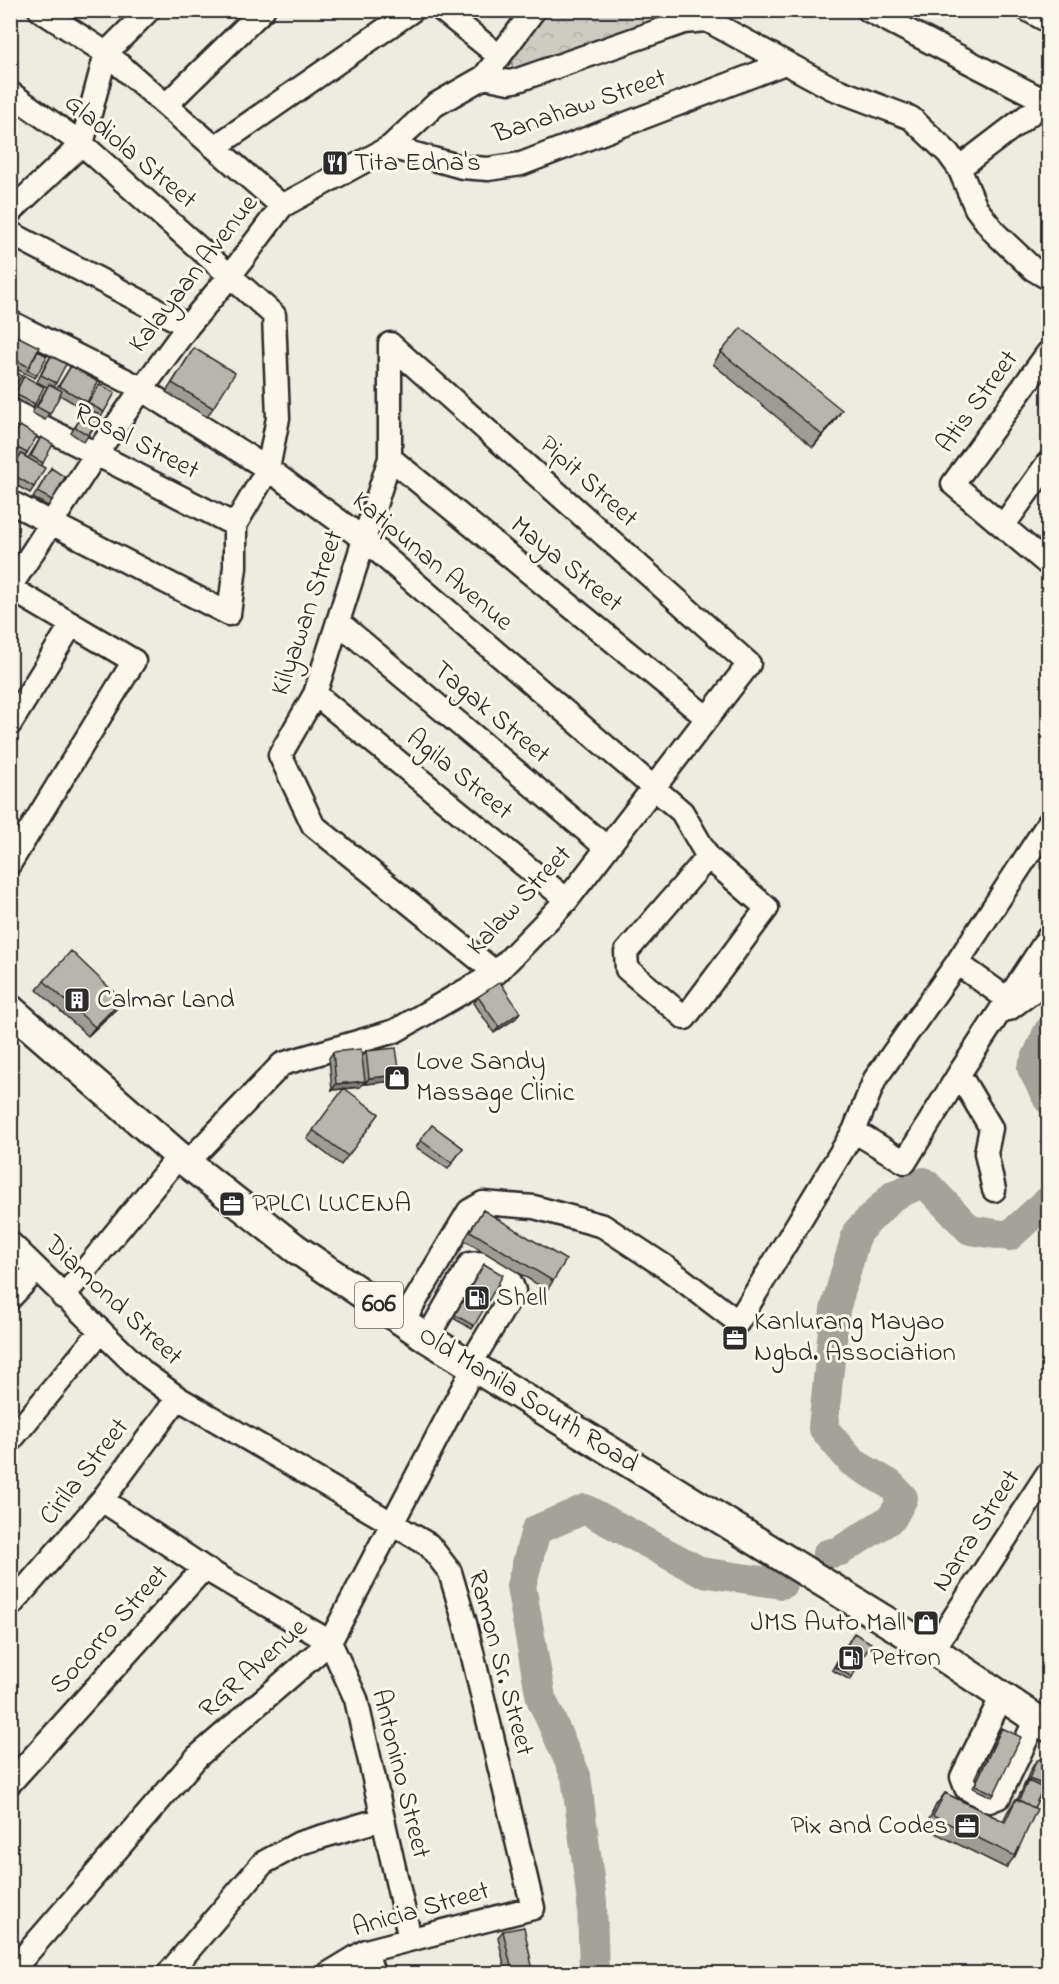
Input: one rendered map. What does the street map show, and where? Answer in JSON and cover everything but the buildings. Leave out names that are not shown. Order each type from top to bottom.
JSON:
[{"type":"main road","name":"Old Manila South Road","points":[[10,1009],[183,1159],[295,1248],[427,1338],[473,1364],[768,1551],[933,1650],[1042,1723]]},
{"type":"street","points":[[40,10],[106,53],[282,206]]},
{"type":"street","points":[[10,212],[82,144],[106,53],[149,10]]},
{"type":"street","points":[[166,105],[263,10]]},
{"type":"street","points":[[215,147],[413,10]]},
{"type":"street","points":[[442,10],[499,56]]},
{"type":"street","name":"Kalayaan Avenue","points":[[10,588],[96,454],[142,389],[282,206],[390,147],[435,105],[484,78],[534,10]]},
{"type":"street","points":[[868,10],[1047,100],[959,168]]},
{"type":"street","points":[[1028,10],[1048,21]]},
{"type":"street","points":[[484,78],[509,82],[518,80],[684,22],[700,19],[716,24],[832,88],[911,118],[931,135],[959,168],[976,208],[995,232],[1033,269],[1048,278]]},
{"type":"street","name":"Banahaw Street","points":[[390,147],[462,167],[488,169],[521,164],[785,63]]},
{"type":"street","name":"Gladiola Street","points":[[13,99],[82,144],[274,315],[278,418],[268,469],[235,525]]},
{"type":"street","points":[[10,233],[188,326]]},
{"type":"street","name":"Katipunan Avenue","points":[[10,322],[142,389],[268,469],[364,540],[682,812],[708,857],[767,908],[685,1017],[627,969],[626,952],[708,857]]},
{"type":"street","name":"Kilyawan Street","points":[[390,344],[390,458],[315,694],[280,755],[313,825],[496,973]]},
{"type":"street","name":"Pipit Street","points":[[390,344],[749,664]]},
{"type":"street","name":"Atis Street","points":[[1003,525],[953,484],[1048,353]]},
{"type":"street","name":"Rosal Street","points":[[10,410],[235,525]]},
{"type":"street","name":"Maya Street","points":[[390,458],[706,717]]},
{"type":"street","points":[[1048,463],[1003,525],[1048,564]]},
{"type":"street","points":[[10,502],[229,614],[235,567],[235,525]]},
{"type":"street","points":[[10,588],[134,661],[10,863]]},
{"type":"street","name":"Tagak Street","points":[[338,622],[606,848]]},
{"type":"street","points":[[10,724],[72,624]]},
{"type":"street","name":"Kalaw Street","points":[[63,1297],[183,1159],[282,1064],[395,1031],[496,973],[567,900],[749,664]]},
{"type":"street","name":"Agila Street","points":[[315,694],[567,900]]},
{"type":"street","points":[[403,1321],[469,1211],[483,1203],[534,1207],[603,1226],[667,1268],[738,1322],[854,1131],[875,1079],[957,963],[1048,824]]},
{"type":"street","points":[[854,1131],[905,1162],[959,1074],[1048,938]]},
{"type":"street","points":[[957,963],[1009,1000]]},
{"type":"street","points":[[996,1018],[1048,980]]},
{"type":"street","points":[[959,1074],[991,1128],[986,1153],[994,1190]]},
{"type":"street","name":"Diamond Street","points":[[10,1243],[63,1297],[144,1373],[178,1398]]},
{"type":"street","name":"RGR Avenue","points":[[10,1973],[197,1757],[330,1642],[473,1364],[514,1291],[508,1277],[497,1267],[484,1263],[470,1264],[427,1338]]},
{"type":"street","points":[[10,1298],[36,1270]]},
{"type":"street","points":[[10,1441],[101,1331]]},
{"type":"street","name":"Cirila Street","points":[[10,1606],[102,1500],[178,1398]]},
{"type":"street","name":"Ramon Sr. Street","points":[[178,1398],[429,1545],[450,1572],[465,1623],[532,1908]]},
{"type":"street","name":"Narra Street","points":[[933,1650],[1048,1473]]},
{"type":"street","points":[[102,1500],[204,1568],[330,1642]]},
{"type":"street","name":"Socorro Street","points":[[10,1783],[204,1568]]},
{"type":"street","name":"Antonino Street","points":[[330,1642],[356,1700],[410,1939]]},
{"type":"street","points":[[1002,1695],[962,1777],[966,1788],[989,1801],[999,1797],[1042,1723]]},
{"type":"street","points":[[168,1974],[263,1863],[300,1843],[382,1819]]},
{"type":"street","name":"Anicia Street","points":[[328,1974],[366,1951],[532,1908]]},
{"type":"street","points":[[366,1951],[372,1974]]},
{"type":"green space","points":[[546,11],[646,11],[640,26],[513,70],[511,57]]},
{"type":"waterway","points":[[1048,1032],[1032,1068],[1048,1099]]},
{"type":"waterway","points":[[827,1554],[840,1551],[892,1518],[903,1498],[891,1485],[852,1462],[823,1428],[835,1310],[857,1232],[893,1196],[924,1182],[970,1230],[1009,1236],[1048,1201]]},
{"type":"waterway","points":[[594,1974],[592,1902],[576,1776],[541,1698],[521,1586],[536,1530],[585,1509],[701,1572],[782,1584]]},
{"type":"place","name":"Tita Edna's","points":[[335,163]]},
{"type":"place","name":"Calmar Land","points":[[77,1000]]},
{"type":"place","name":"Love Sandy Massage Clinic","points":[[397,1078]]},
{"type":"place","name":"PPLCI LUCENA","points":[[232,1204]]},
{"type":"place","name":"Shell","points":[[477,1298]]},
{"type":"place","name":"Kanlurang Mayao Ngbd. Association","points":[[735,1338]]},
{"type":"place","name":"JMS Auto Mall","points":[[926,1623]]},
{"type":"place","name":"Petron","points":[[851,1658]]},
{"type":"place","name":"Pix and Codes","points":[[967,1826]]}]
